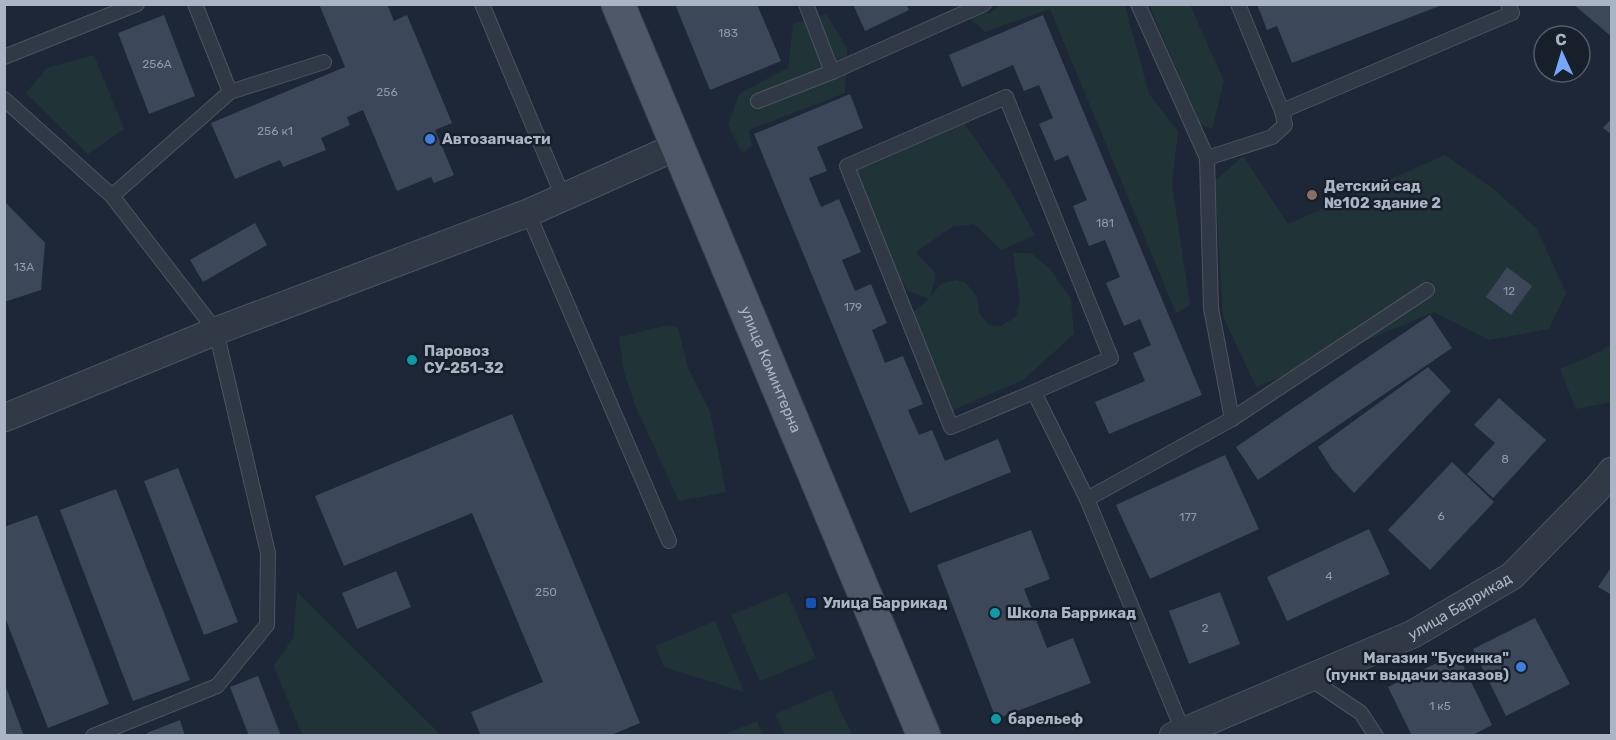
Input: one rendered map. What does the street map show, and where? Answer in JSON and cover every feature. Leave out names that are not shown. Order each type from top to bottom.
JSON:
[{"type":"main road","name":"улица Коминтерна","points":[[618,4],[924,735]]},
{"type":"street","points":[[4,418],[216,331],[528,213],[678,146]]},
{"type":"street","name":"улица Баррикад","points":[[1178,733],[1413,634],[1512,576],[1597,489],[1611,471]]},
{"type":"lane","points":[[4,57],[137,4]]},
{"type":"lane","points":[[195,4],[230,92]]},
{"type":"lane","points":[[482,4],[563,197]]},
{"type":"lane","points":[[806,4],[832,72]]},
{"type":"lane","points":[[758,101],[832,72],[984,4]]},
{"type":"lane","points":[[1138,4],[1207,158],[1211,308],[1232,419]]},
{"type":"lane","points":[[1207,158],[1244,148],[1272,136],[1285,125],[1282,111],[1238,4]]},
{"type":"lane","points":[[1282,111],[1512,13],[1508,4]]},
{"type":"lane","points":[[112,196],[230,92],[324,62]]},
{"type":"lane","points":[[1006,97],[1111,358],[1034,392],[951,427],[847,166],[1006,97]]},
{"type":"lane","points":[[4,99],[112,196],[216,331],[268,553],[267,625],[216,686],[93,735]]},
{"type":"lane","points":[[528,213],[669,541]]},
{"type":"lane","points":[[1087,499],[1232,419],[1428,290]]},
{"type":"lane","points":[[1034,392],[1087,499],[1178,733]]},
{"type":"lane","points":[[1309,678],[1361,713],[1376,735]]},
{"type":"green space","points":[[955,5],[968,5],[989,14],[1000,5],[1125,5],[1149,94],[1178,131],[1172,185],[1190,305],[1176,313],[1050,9],[985,32]]},
{"type":"green space","points":[[1149,5],[1190,5],[1224,81],[1212,129],[1201,125]]},
{"type":"green space","points":[[826,14],[847,48],[845,93],[749,130],[752,146],[742,153],[728,125],[740,93],[788,68],[793,24]]},
{"type":"green space","points":[[94,55],[124,129],[88,154],[26,93],[47,68]]},
{"type":"green space","points":[[958,114],[1007,185],[1035,235],[1001,250],[974,224],[952,227],[916,252],[936,274],[930,297],[941,284],[956,280],[966,283],[977,297],[979,313],[989,325],[1001,326],[1016,317],[1020,301],[1013,253],[1031,253],[1050,269],[1071,299],[1074,334],[1023,380],[953,410],[913,312],[929,299],[908,291],[892,268],[843,162]]},
{"type":"green space","points":[[1445,155],[1495,190],[1537,229],[1566,293],[1549,329],[1489,340],[1434,312],[1256,387],[1223,316],[1215,181],[1243,156],[1288,224]]},
{"type":"green space","points":[[669,325],[678,328],[688,368],[710,412],[726,492],[679,501],[636,407],[624,372],[619,337]]},
{"type":"green space","points":[[1611,344],[1611,402],[1576,409],[1560,369],[1599,352]]},
{"type":"green space","points":[[297,592],[441,735],[302,735],[274,666],[293,638]]},
{"type":"green space","points":[[787,592],[816,658],[760,681],[731,615]]},
{"type":"green space","points":[[715,621],[744,692],[664,667],[655,646]]},
{"type":"green space","points":[[831,690],[852,735],[785,735],[775,714]]},
{"type":"green space","points":[[757,721],[762,735],[723,735]]},
{"type":"building","points":[[319,4],[387,4],[394,21],[407,15],[452,123],[435,130],[454,175],[434,183],[431,177],[397,191],[363,110],[347,117],[350,125],[321,138],[326,150],[283,167],[280,160],[235,179],[211,123],[345,67]]},
{"type":"building","points":[[675,4],[757,4],[781,61],[710,90]]},
{"type":"building","points":[[853,4],[906,4],[909,10],[865,31]]},
{"type":"building","points":[[1257,4],[1442,5],[1292,63],[1277,26],[1267,30]]},
{"type":"building","points":[[1573,4],[1612,4],[1612,37]]},
{"type":"building","points":[[164,15],[195,96],[149,114],[118,33]]},
{"type":"building","points":[[1043,15],[1202,395],[1109,434],[1095,402],[1145,381],[1133,353],[1151,345],[1140,319],[1124,326],[1106,283],[1120,277],[1105,240],[1089,246],[1073,206],[1087,200],[1068,155],[1055,161],[1039,124],[1053,118],[1039,85],[1024,91],[1013,65],[962,87],[949,55]]},
{"type":"building","points":[[850,94],[863,128],[817,147],[827,171],[809,178],[821,207],[839,199],[861,252],[842,260],[855,291],[871,284],[887,323],[872,330],[885,363],[903,356],[923,404],[908,410],[919,435],[932,430],[945,461],[998,439],[1011,472],[910,513],[754,134]]},
{"type":"building","points":[[1612,118],[1612,135],[1603,128]]},
{"type":"building","points":[[4,201],[45,243],[41,290],[4,302]]},
{"type":"building","points":[[255,223],[267,245],[203,282],[190,260]]},
{"type":"building","points":[[1507,267],[1532,286],[1511,315],[1486,297]]},
{"type":"building","points":[[1430,315],[1452,348],[1258,480],[1236,447]]},
{"type":"building","points":[[1428,367],[1451,391],[1354,493],[1332,469],[1318,447]]},
{"type":"building","points":[[1499,398],[1546,440],[1493,498],[1467,474],[1495,443],[1474,425]]},
{"type":"building","points":[[512,414],[640,723],[609,736],[481,736],[471,712],[543,682],[472,513],[344,566],[315,496]]},
{"type":"building","points":[[1225,455],[1259,529],[1150,579],[1116,505]]},
{"type":"building","points":[[1452,462],[1494,502],[1430,570],[1388,530]]},
{"type":"building","points":[[178,468],[238,622],[204,635],[144,481]]},
{"type":"building","points":[[116,489],[190,680],[133,701],[60,510]]},
{"type":"building","points":[[37,515],[109,704],[48,728],[4,615],[4,527]]},
{"type":"building","points":[[1369,529],[1390,574],[1287,621],[1267,577]]},
{"type":"building","name":"Школа Баррикад","points":[[1031,530],[1050,579],[1024,589],[1047,648],[1073,638],[1091,683],[996,719],[937,565]]},
{"type":"building","points":[[1612,566],[1612,595],[1598,587]]},
{"type":"building","points":[[396,571],[411,607],[357,629],[342,593]]},
{"type":"building","points":[[1220,592],[1240,644],[1189,664],[1169,611]]},
{"type":"building","name":"Магазин \"Бусинка\" (пункт выдачи заказов)","points":[[1535,618],[1570,684],[1506,716],[1473,649]]},
{"type":"building","points":[[1457,653],[1492,725],[1471,736],[1412,736],[1388,687]]},
{"type":"building","points":[[258,676],[281,736],[249,736],[230,687]]},
{"type":"building","points":[[5,685],[24,736],[4,736]]},
{"type":"building","points":[[180,720],[185,736],[148,736],[147,733]]},
{"type":"place","name":"Автозапчасти","points":[[430,139]]},
{"type":"place","name":"Детский сад №102 здание 2","points":[[1312,195]]},
{"type":"place","name":"Паровоз СУ-251-32","points":[[412,360]]},
{"type":"place","name":"Улица Баррикад","points":[[811,603]]},
{"type":"place","name":"Школа Баррикад","points":[[995,613]]},
{"type":"place","name":"Магазин \"Бусинка\" (пункт выдачи заказов)","points":[[1521,667]]},
{"type":"place","name":"барельеф","points":[[996,719]]}]
